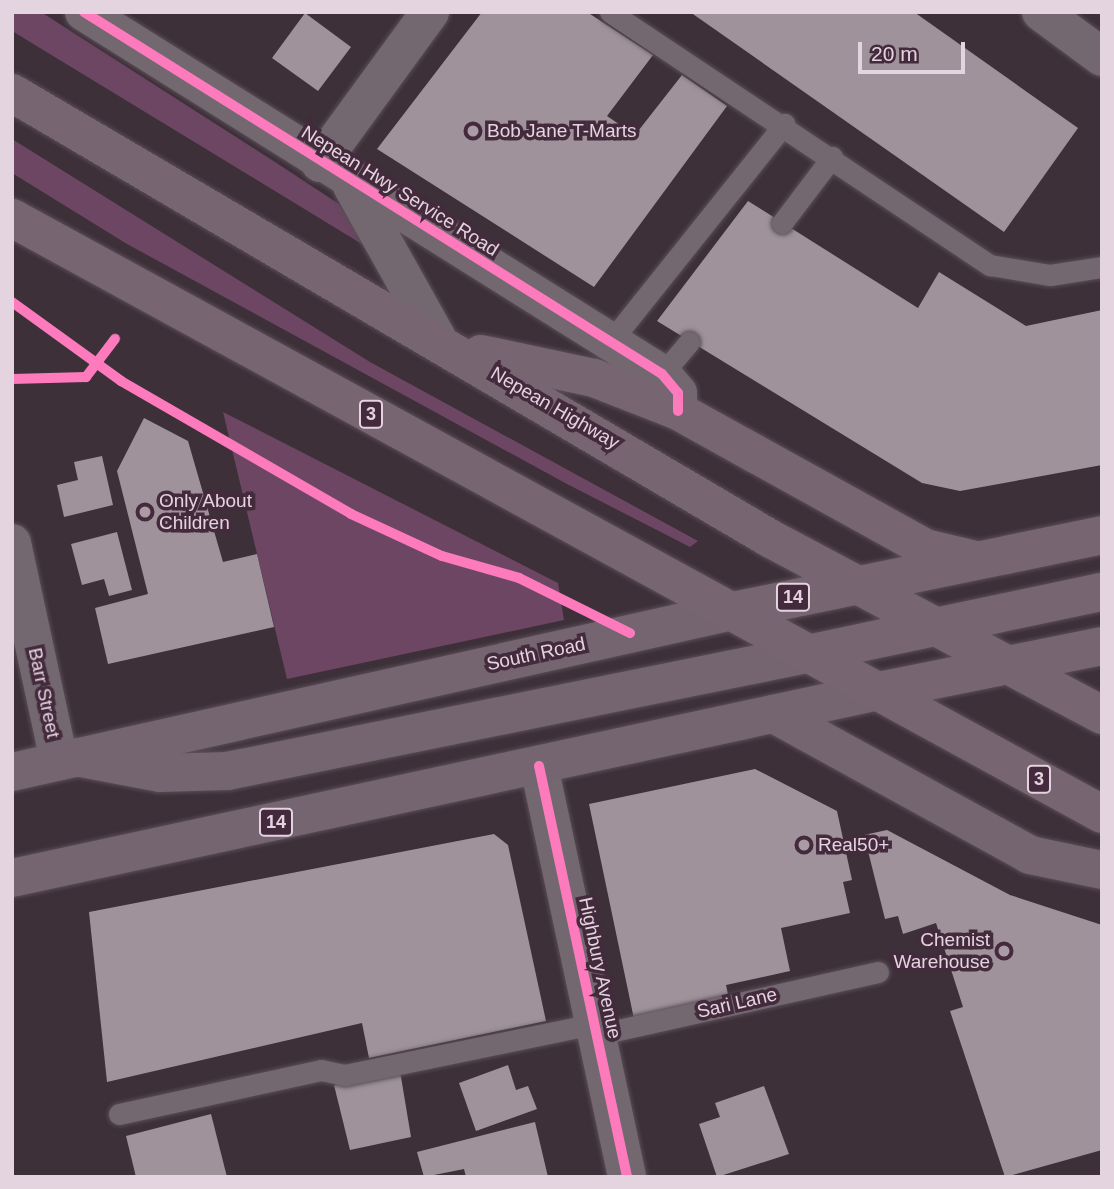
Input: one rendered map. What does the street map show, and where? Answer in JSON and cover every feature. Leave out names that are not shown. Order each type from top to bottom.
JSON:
[{"type":"highway","name":"Nepean Highway","points":[[12,93],[445,344],[771,539],[1102,715]]},
{"type":"highway","name":"3","points":[[12,218],[728,612],[879,691],[1102,814]]},
{"type":"highway","points":[[445,344],[594,378],[678,411],[925,548],[976,560]]},
{"type":"highway","name":"South Road","points":[[728,612],[858,583],[1102,535]]},
{"type":"highway","points":[[807,654],[1102,592]]},
{"type":"highway","name":"14","points":[[879,691],[1006,663],[1102,646]]},
{"type":"main road","name":"South Road","points":[[12,772],[728,612]]},
{"type":"main road","points":[[67,759],[160,773],[257,765],[807,654]]},
{"type":"main road","name":"14","points":[[12,878],[879,691]]},
{"type":"main road","points":[[774,714],[1030,855],[1102,870]]},
{"type":"main road","points":[[487,720],[521,742],[539,766]]},
{"type":"main road","points":[[257,765],[269,823]]},
{"type":"street","name":"Nepean Hwy Service Road","points":[[84,12],[335,172],[662,374],[678,393],[678,411]]},
{"type":"street","points":[[335,172],[430,12]]},
{"type":"street","points":[[1041,12],[1102,57]]},
{"type":"street","name":"Nepean Hwy Service Road","points":[[335,172],[445,344]]},
{"type":"street","name":"Barr Street","points":[[12,543],[67,759]]},
{"type":"street","name":"Highbury Avenue","points":[[539,766],[627,1177]]},
{"type":"lane","points":[[610,12],[784,124],[990,265],[1049,275],[1102,267]]},
{"type":"lane","points":[[611,341],[784,124]]},
{"type":"lane","points":[[782,223],[832,157]]},
{"type":"lane","points":[[662,374],[688,342]]},
{"type":"lane","name":"Sari Lane","points":[[119,1114],[321,1070],[345,1075],[595,1029],[878,972]]},
{"type":"shaded area","points":[[12,12],[41,12],[339,204],[370,249],[12,31]]},
{"type":"shaded area","points":[[12,139],[370,362],[698,541],[690,547],[567,484],[127,244],[12,173]]},
{"type":"shaded area","points":[[223,412],[558,583],[564,620],[287,679]]},
{"type":"building","points":[[482,12],[587,12],[653,55],[607,116],[635,135],[682,75],[727,106],[594,287],[377,149]]},
{"type":"building","points":[[690,12],[914,12],[1078,128],[1004,232]]},
{"type":"building","points":[[305,13],[351,47],[318,91],[272,58]]},
{"type":"building","points":[[748,201],[918,308],[939,272],[1026,326],[1102,310],[1102,465],[960,491],[922,483],[657,321]]},
{"type":"building","points":[[144,418],[188,441],[223,562],[257,554],[274,627],[108,664],[95,608],[148,594],[117,471]]},
{"type":"building","points":[[102,456],[113,505],[64,517],[57,485],[78,480],[74,462]]},
{"type":"building","points":[[117,532],[132,590],[109,596],[104,579],[82,585],[71,544]]},
{"type":"building","points":[[755,769],[837,811],[852,880],[843,882],[850,913],[781,928],[790,971],[726,985],[729,999],[634,1019],[589,804]]},
{"type":"building","points":[[887,830],[1010,895],[1102,925],[1102,1150],[1005,1177],[950,1011],[963,1007],[936,923],[903,934],[898,916],[885,919],[864,835]]},
{"type":"building","points":[[494,834],[508,845],[546,1021],[369,1058],[362,1023],[107,1082],[89,912]]},
{"type":"building","points":[[508,1065],[516,1090],[528,1086],[537,1109],[476,1131],[459,1083]]},
{"type":"building","points":[[400,1071],[411,1137],[350,1150],[334,1085]]},
{"type":"building","points":[[764,1086],[789,1154],[717,1177],[699,1124],[720,1117],[715,1103]]},
{"type":"building","points":[[211,1114],[227,1177],[136,1177],[126,1136]]},
{"type":"building","points":[[535,1122],[548,1177],[466,1177],[464,1169],[424,1177],[417,1152]]},
{"type":"cycle path","points":[[84,12],[662,374],[678,393],[678,411]]},
{"type":"cycle path","points":[[12,302],[121,381],[351,514],[442,556],[519,578],[630,633]]},
{"type":"cycle path","points":[[12,379],[86,377],[115,339]]},
{"type":"cycle path","points":[[539,766],[627,1177]]},
{"type":"place","name":"Bob Jane T-Marts","points":[[473,131]]},
{"type":"place","name":"Only About Children","points":[[145,512]]},
{"type":"place","name":"Real50+","points":[[804,845]]},
{"type":"place","name":"Chemist Warehouse","points":[[1004,951]]}]
